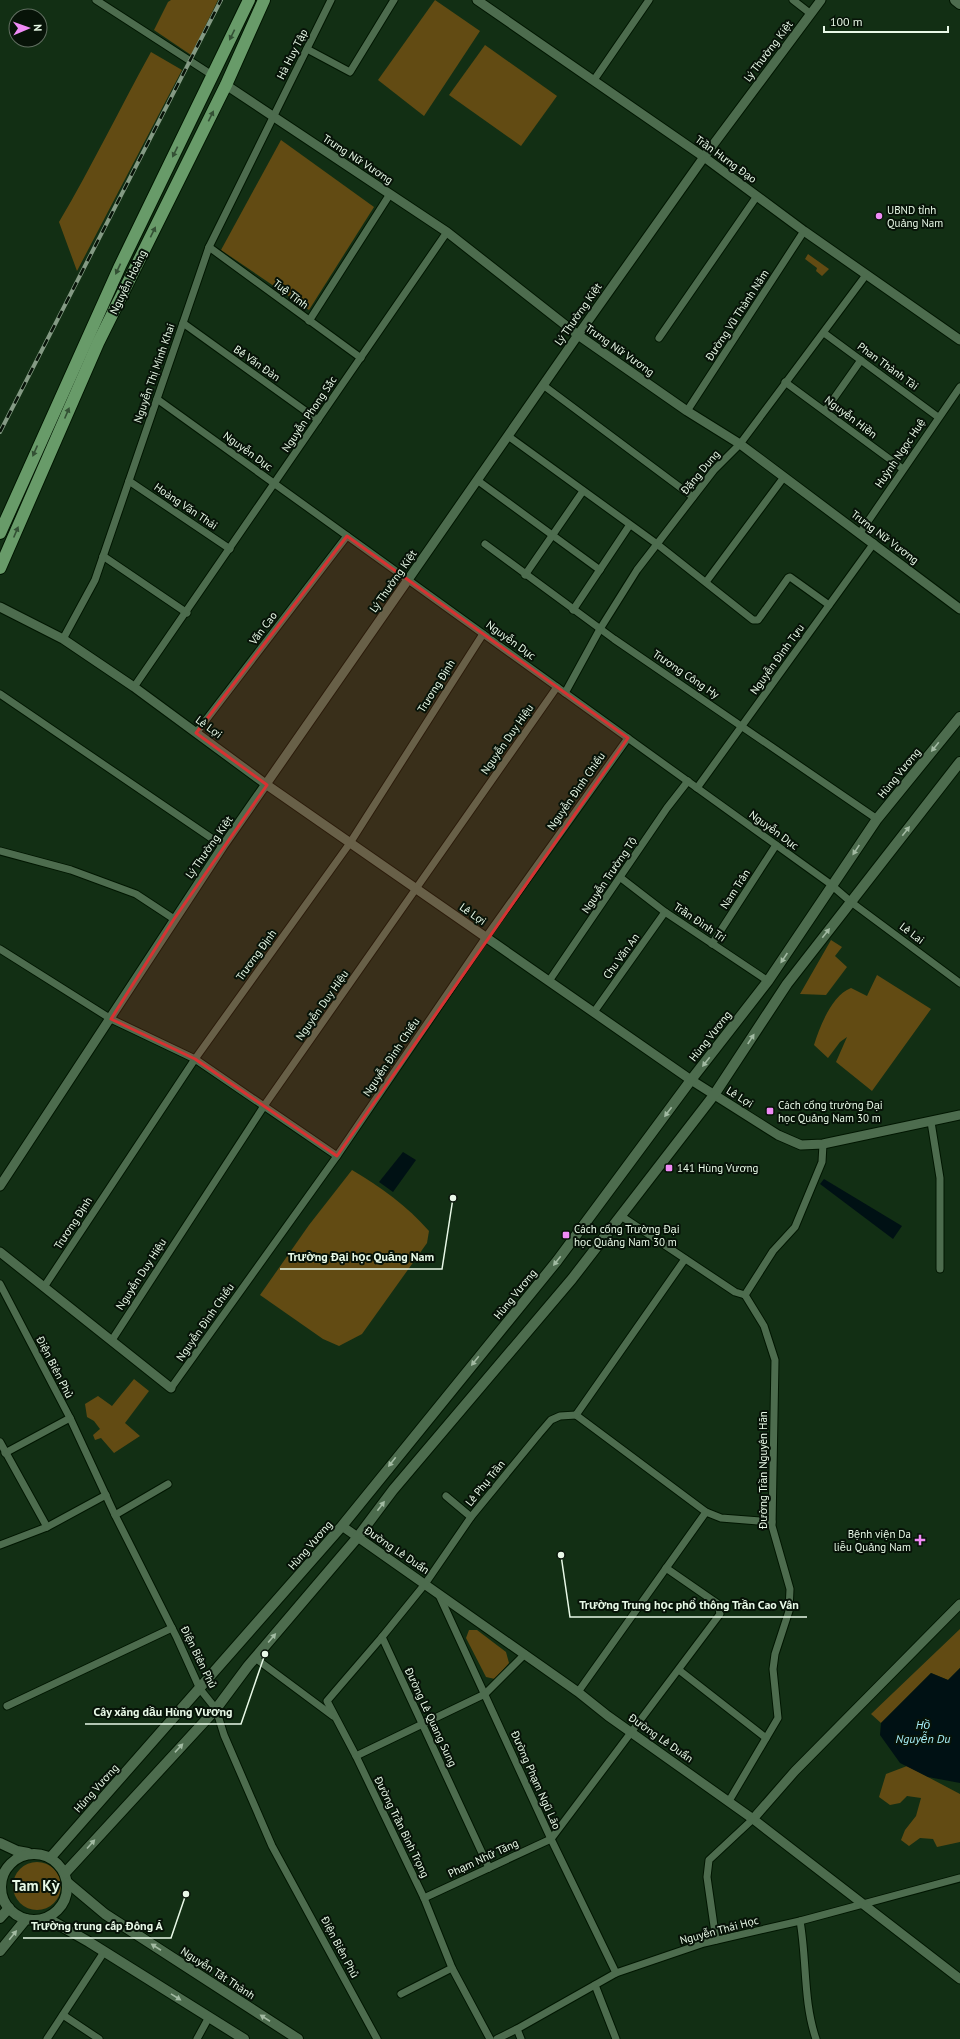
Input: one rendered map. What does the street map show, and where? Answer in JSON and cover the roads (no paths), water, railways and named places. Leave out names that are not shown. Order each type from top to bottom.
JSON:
[{"type":"highway","name":"Nguyễn Hoàng","points":[[0,533],[116,273],[249,0]]},
{"type":"highway","name":"Nguyễn Hoàng","points":[[0,568],[98,343],[226,85],[264,0]]},
{"type":"highway","points":[[212,76],[226,85]]},
{"type":"main road","points":[[955,0],[960,4]]},
{"type":"main road","name":"Hùng Vương","points":[[51,1857],[342,1526],[557,1261],[691,1080],[768,981],[877,819],[960,717]]},
{"type":"main road","points":[[65,1873],[216,1709],[255,1658],[357,1538],[393,1490],[572,1279],[714,1095],[787,984],[960,762]]},
{"type":"main road","points":[[0,1839],[17,1851]]},
{"type":"main road","points":[[0,1843],[17,1851],[41,1854],[51,1857],[59,1864],[65,1873],[68,1884],[67,1894],[63,1904],[56,1912],[47,1918],[36,1920],[26,1919],[16,1915],[3,1900],[1,1890],[1,1879],[12,1862],[20,1856],[30,1853]]},
{"type":"main road","name":"Nguyễn Tất Thành","points":[[68,1884],[105,1914],[298,2039]]},
{"type":"main road","points":[[0,1918],[9,1908]]},
{"type":"main road","points":[[47,1918],[244,2039]]},
{"type":"main road","points":[[0,1951],[26,1919]]},
{"type":"street","points":[[96,0],[212,76]]},
{"type":"street","name":"Hà Huy Tập","points":[[272,117],[331,0]]},
{"type":"street","points":[[307,49],[350,72],[394,0]]},
{"type":"street","name":"Trần Hưng Đạo","points":[[477,0],[704,157],[804,231],[960,340]]},
{"type":"street","points":[[594,80],[649,0]]},
{"type":"street","points":[[793,0],[810,14]]},
{"type":"street","name":"Lý Thường Kiệt","points":[[0,1186],[223,846],[267,785],[578,335],[704,157],[821,0]]},
{"type":"street","name":"Trưng Nữ Vương","points":[[226,85],[447,232],[578,335],[687,411],[740,444],[860,532],[960,609]]},
{"type":"street","name":"Nguyễn Thị Minh Khai","points":[[64,639],[95,580],[209,247],[272,117]]},
{"type":"street","points":[[309,321],[390,194]]},
{"type":"street","points":[[658,338],[756,196]]},
{"type":"street","name":"Đường Vũ Thành Năm","points":[[687,411],[804,231]]},
{"type":"street","name":"Nguyễn Phong Sắc","points":[[134,687],[187,613],[447,232]]},
{"type":"street","name":"Tuệ Tĩnh","points":[[209,247],[361,358]]},
{"type":"street","name":"Đặng Dung","points":[[565,693],[600,629],[637,570],[714,470],[740,444],[866,275]]},
{"type":"street","name":"Bế Văn Đàn","points":[[183,323],[318,420]]},
{"type":"street","name":"Phan Thành Tài","points":[[824,333],[938,417]]},
{"type":"street","points":[[825,411],[861,360]]},
{"type":"street","name":"Nguyễn Hiền","points":[[785,382],[903,469]]},
{"type":"street","points":[[543,385],[693,497]]},
{"type":"street","name":"Huỳnh Ngọc Huệ","points":[[860,532],[960,387]]},
{"type":"street","name":"Nguyễn Dục","points":[[157,399],[688,781],[832,886],[851,902]]},
{"type":"street","points":[[508,436],[583,490],[629,526],[657,544],[756,621],[790,577],[829,606]]},
{"type":"street","points":[[706,582],[784,477]]},
{"type":"street","points":[[477,480],[600,570]]},
{"type":"street","name":"Hoàng Văn Thái","points":[[129,481],[230,549]]},
{"type":"street","points":[[525,575],[583,490]]},
{"type":"street","points":[[573,610],[629,526]]},
{"type":"street","name":"Văn Cao","points":[[196,733],[347,536]]},
{"type":"street","name":"Nguyễn Đình Tựu","points":[[697,788],[874,543]]},
{"type":"street","name":"Trương Công Hy","points":[[485,544],[600,629],[877,819]]},
{"type":"street","points":[[103,556],[187,613]]},
{"type":"street","name":"Lê Lợi","points":[[0,607],[64,639],[134,687],[267,785],[549,982],[691,1080],[778,1135],[801,1145],[823,1144],[960,1115]]},
{"type":"street","name":"Trương Định","points":[[44,1287],[195,1059],[350,843],[483,634]]},
{"type":"street","name":"Nguyễn Duy Hiệu","points":[[112,1340],[264,1106],[557,687]]},
{"type":"street","points":[[0,694],[223,846]]},
{"type":"street","name":"Nguyễn Đình Chiểu","points":[[171,1388],[337,1156],[486,937],[628,738]]},
{"type":"street","name":"Nguyễn Trường Tộ","points":[[549,982],[621,878],[667,808],[688,781]]},
{"type":"street","name":"Nam Trân","points":[[712,944],[776,845]]},
{"type":"street","points":[[0,851],[71,870],[136,894],[174,919]]},
{"type":"street","name":"Trần Đình Tri","points":[[621,878],[666,912],[768,981]]},
{"type":"street","name":"Lê Lai","points":[[851,902],[960,983]]},
{"type":"street","name":"Chu Văn An","points":[[594,1012],[666,912]]},
{"type":"street","points":[[0,949],[111,1018],[195,1059],[337,1156]]},
{"type":"street","points":[[931,1122],[940,1178],[940,1269]]},
{"type":"street","points":[[621,1216],[735,1292],[745,1295],[773,1251],[795,1227],[822,1162],[823,1144]]},
{"type":"street","points":[[0,1252],[171,1388]]},
{"type":"street","points":[[685,1259],[576,1415],[706,1512],[721,1518],[772,1522]]},
{"type":"street","name":"Điện Biên Phủ","points":[[0,1284],[70,1418],[200,1689],[216,1709],[224,1735],[272,1846],[377,2039]]},
{"type":"street","name":"Đường Trần Nguyên Hãn","points":[[729,1801],[778,1718],[773,1670],[775,1654],[788,1611],[790,1589],[774,1535],[772,1522],[775,1360],[764,1326],[745,1295]]},
{"type":"street","name":"Lê Phụ Trần","points":[[425,1584],[471,1517],[551,1420],[560,1416],[576,1415]]},
{"type":"street","points":[[5,1452],[70,1418]]},
{"type":"street","points":[[0,1442],[47,1527]]},
{"type":"street","points":[[115,1514],[168,1484]]},
{"type":"street","points":[[0,1545],[47,1527],[106,1495]]},
{"type":"street","points":[[446,1496],[471,1517]]},
{"type":"street","points":[[578,1692],[706,1512]]},
{"type":"street","name":"Đường Lê Duẩn","points":[[342,1526],[357,1538],[525,1654],[632,1733],[729,1801],[960,1979]]},
{"type":"street","points":[[551,1839],[720,1614],[718,1604],[666,1568]]},
{"type":"street","points":[[382,1638],[425,1584]]},
{"type":"street","name":"Đường Phạm Ngũ Lão","points":[[439,1594],[551,1839],[616,1973]]},
{"type":"street","points":[[716,1940],[707,1877],[709,1860],[753,1819],[795,1771],[960,1604]]},
{"type":"street","points":[[7,1706],[172,1628]]},
{"type":"street","name":"Đường Trần Bình Trọng","points":[[382,1638],[327,1701],[333,1716],[356,1756],[424,1898],[452,1968],[490,2039]]},
{"type":"street","name":"Đường Lê Quang Sung","points":[[382,1638],[489,1868]]},
{"type":"street","points":[[356,1756],[485,1694],[525,1654]]},
{"type":"street","points":[[255,1658],[333,1716]]},
{"type":"street","points":[[679,1670],[766,1738]]},
{"type":"street","name":"Phạm Nhữ Tăng","points":[[424,1898],[551,1839]]},
{"type":"street","name":"Nguyễn Thái Học","points":[[497,2039],[518,2030],[616,1973],[716,1940],[800,1921],[960,1878]]},
{"type":"street","points":[[800,1921],[806,1971],[807,2002],[816,2039]]},
{"type":"street","points":[[47,2039],[104,1952]]},
{"type":"street","points":[[401,1994],[452,1968]]},
{"type":"street","points":[[594,1985],[616,2039]]},
{"type":"street","points":[[63,2015],[99,2039]]},
{"type":"street","points":[[197,2039],[209,2017]]},
{"type":"street","points":[[518,2030],[522,2039]]},
{"type":"water","points":[[403,1152],[416,1160],[393,1192],[379,1182]]},
{"type":"water","points":[[824,1179],[902,1226],[893,1239],[820,1184]]},
{"type":"water","name":"Hồ Nguyễn Du","points":[[960,1668],[960,1783],[928,1777],[900,1763],[880,1735],[881,1723],[931,1673],[948,1680]]},
{"type":"railway","points":[[0,432],[221,0]]},
{"type":"place","name":"UBND tỉnh Quảng Nam","points":[[879,216]]},
{"type":"place","name":"Cách cổng trường Đại học Quảng Nam 30 m","points":[[770,1111]]},
{"type":"place","name":"141 Hùng Vương","points":[[669,1168]]},
{"type":"place","name":"Trường Đại học Quảng Nam","points":[[453,1198]]},
{"type":"place","name":"Cách cổng Trường Đại học Quảng Nam 30 m","points":[[566,1235]]},
{"type":"place","name":"Bệnh viện Da liễu Quảng Nam","points":[[920,1540]]},
{"type":"place","name":"Trường Trung học phổ thông Trần Cao Vân","points":[[561,1555]]},
{"type":"place","name":"Cây xăng dầu Hùng Vương","points":[[265,1654]]},
{"type":"place","name":"Trường trung cấp Đông Á","points":[[186,1894]]},
{"type":"district","name":"Tam Kỳ","points":[[36,1886]]}]
